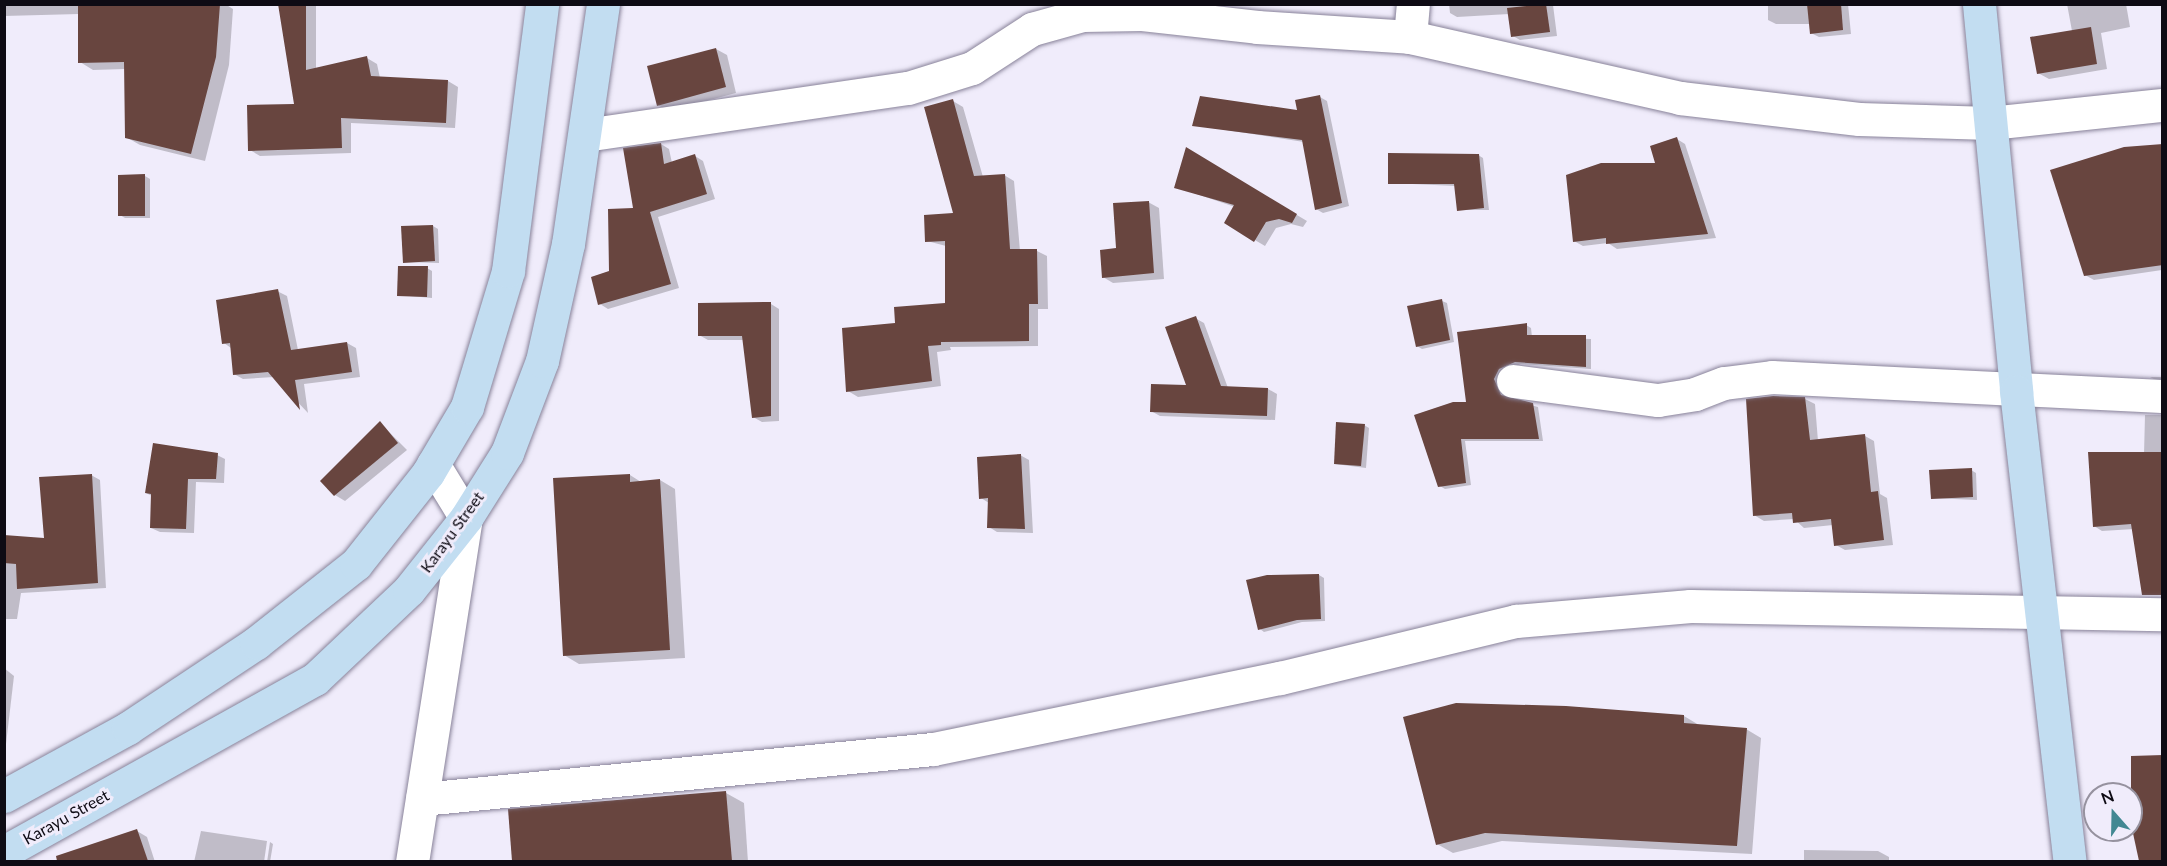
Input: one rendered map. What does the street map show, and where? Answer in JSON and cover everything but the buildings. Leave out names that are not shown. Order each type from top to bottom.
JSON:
[{"type":"main road","points":[[4,796],[128,728],[256,643],[356,564],[433,464],[467,407],[508,271],[542,4]]},
{"type":"main road","name":"Karayu Street","points":[[4,852],[315,679],[410,590],[466,518],[507,453],[542,361],[568,244],[603,4]]},
{"type":"main road","points":[[1979,4],[2016,391],[2044,615],[2070,861]]},
{"type":"street","points":[[1410,37],[1413,4]]},
{"type":"street","points":[[585,135],[908,88],[972,68],[1033,17],[1082,15],[1142,14],[1257,27],[1410,37],[1680,98],[1859,118],[1990,123],[2163,105]]},
{"type":"street","points":[[1513,381],[1658,400],[1695,394],[1724,383],[1772,377],[2016,391],[2163,396]]},
{"type":"street","points":[[412,861],[466,518],[433,464]]},
{"type":"street","points":[[422,800],[933,749],[1280,678],[1516,621],[1690,606],[2044,615],[2163,614]]}]
